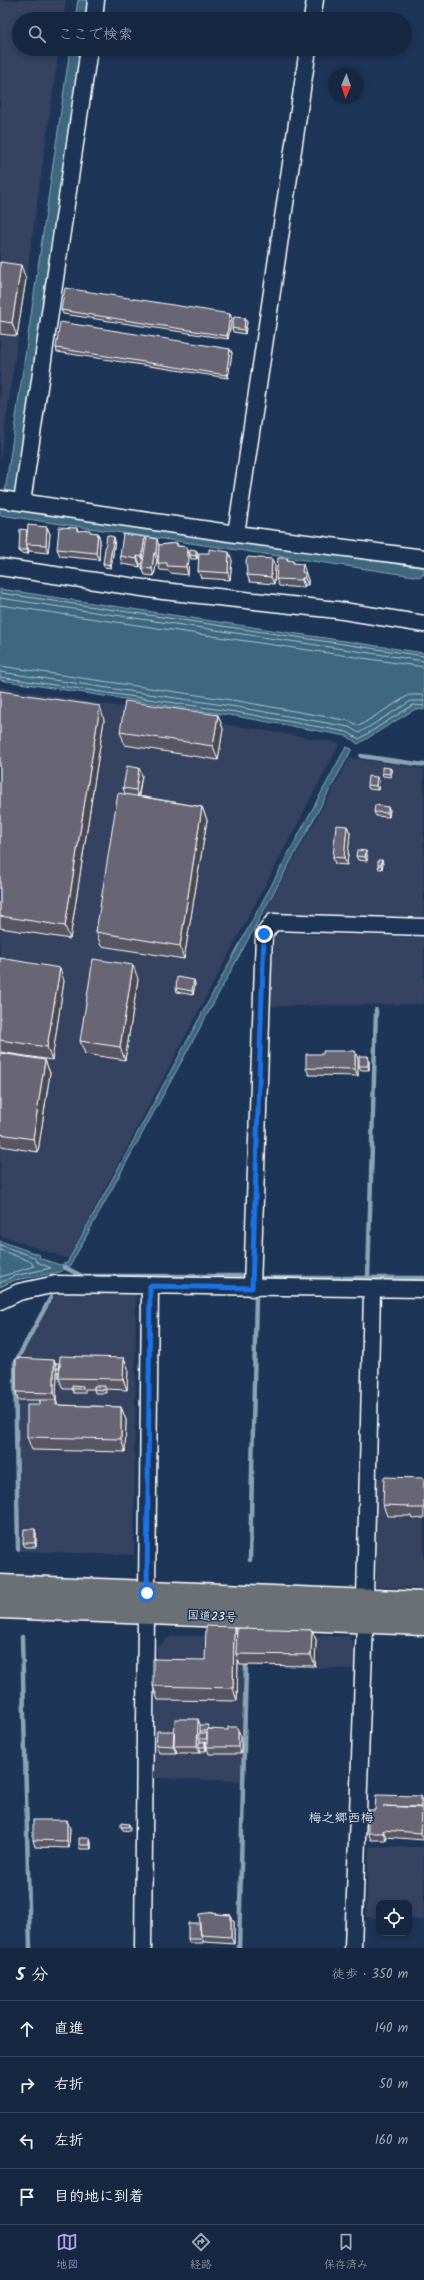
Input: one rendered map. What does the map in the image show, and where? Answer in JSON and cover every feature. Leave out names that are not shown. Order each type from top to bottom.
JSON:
[{"type":"highway","points":[[0,1574],[146,1603]]},
{"type":"highway","name":"国道23号","points":[[0,1586],[23,1598]]},
{"type":"highway","name":"国道23号","points":[[0,1607],[23,1598],[146,1603],[365,1623],[424,1624]]},
{"type":"highway","name":"国道23号","points":[[146,1603],[365,1600],[424,1603]]},
{"type":"highway","points":[[0,1618],[94,1621],[146,1603]]},
{"type":"street","points":[[95,12],[96,0]]},
{"type":"street","points":[[313,12],[315,0]]},
{"type":"street","points":[[22,502],[88,56]]},
{"type":"street","points":[[236,534],[307,56]]},
{"type":"street","points":[[0,499],[236,534],[424,558]]},
{"type":"street","points":[[0,567],[163,591],[337,610],[424,624]]},
{"type":"street","points":[[252,1288],[264,934],[273,922],[424,927]]},
{"type":"street","points":[[0,1301],[19,1292],[56,1284],[372,1290],[424,1289]]},
{"type":"street","points":[[143,1948],[150,1286]]},
{"type":"street","points":[[365,1600],[372,1290]]},
{"type":"street","points":[[353,1948],[365,1623]]},
{"type":"shaded area","points":[[0,0],[66,0],[64,12],[12,12],[12,56],[58,56],[0,462]]},
{"type":"shaded area","points":[[0,687],[340,743],[68,1259],[0,1235]]},
{"type":"shaded area","points":[[350,758],[424,769],[424,920],[264,913]]},
{"type":"shaded area","points":[[275,933],[424,937],[424,1004],[269,1006]]},
{"type":"shaded area","points":[[56,1293],[136,1294],[134,1555],[21,1551],[17,1363]]},
{"type":"shaded area","points":[[375,1478],[424,1480],[424,1589],[376,1587]]},
{"type":"shaded area","points":[[171,1636],[349,1636],[356,1651],[355,1669],[245,1666],[241,1781],[154,1778],[157,1647]]},
{"type":"shaded area","points":[[369,1846],[424,1847],[424,1920],[412,1919],[412,1900],[376,1900],[376,1918],[366,1917]]},
{"type":"water","points":[[78,0],[88,0],[87,12],[76,12]]},
{"type":"water","points":[[69,56],[80,56],[17,508],[424,568],[424,575],[421,574],[421,577],[0,515],[0,504],[5,492]]},
{"type":"water","points":[[0,589],[424,653],[424,710],[415,709],[358,744],[347,736],[235,716],[0,680]]},
{"type":"water","points":[[346,747],[352,749],[70,1266],[60,1272],[15,1280],[0,1287],[0,1241],[40,1255],[39,1258],[60,1265],[67,1263]]},
{"type":"building","points":[[0,262],[21,265],[12,323],[0,321]]},
{"type":"building","points":[[65,288],[230,314],[227,336],[61,310]]},
{"type":"building","points":[[234,317],[245,318],[244,330],[232,328]]},
{"type":"building","points":[[60,322],[230,349],[226,375],[56,348]]},
{"type":"building","points":[[28,525],[47,527],[46,545],[26,544]]},
{"type":"building","points":[[59,527],[77,528],[77,531],[90,530],[90,532],[98,533],[96,553],[57,549]]},
{"type":"building","points":[[20,529],[27,530],[27,550],[19,550]]},
{"type":"building","points":[[123,534],[145,537],[142,557],[137,556],[137,559],[120,556]]},
{"type":"building","points":[[107,535],[114,537],[109,565],[103,563]]},
{"type":"building","points":[[147,537],[157,539],[156,553],[154,553],[152,569],[142,568]]},
{"type":"building","points":[[177,543],[177,546],[187,547],[186,567],[167,566],[167,563],[158,563],[159,545]]},
{"type":"building","points":[[190,549],[196,550],[196,556],[190,555]]},
{"type":"building","points":[[209,549],[229,552],[228,573],[198,571],[199,553],[209,553]]},
{"type":"building","points":[[248,557],[272,559],[271,577],[247,575],[246,560]]},
{"type":"building","points":[[278,558],[287,558],[287,560],[293,561],[293,563],[303,564],[302,572],[305,573],[305,578],[302,578],[302,580],[276,579]]},
{"type":"building","points":[[0,691],[100,706],[65,926],[0,916]]},
{"type":"building","points":[[125,701],[218,715],[213,746],[120,732]]},
{"type":"building","points":[[127,766],[139,768],[136,790],[123,788]]},
{"type":"building","points":[[382,767],[390,768],[390,774],[382,773]]},
{"type":"building","points":[[368,776],[377,777],[376,786],[367,785]]},
{"type":"building","points":[[118,793],[202,807],[180,946],[96,932]]},
{"type":"building","points":[[375,805],[388,807],[388,813],[374,812]]},
{"type":"building","points":[[336,825],[347,826],[344,858],[333,857]]},
{"type":"building","points":[[357,850],[366,851],[365,857],[356,856]]},
{"type":"building","points":[[378,860],[382,860],[381,865],[378,865]]},
{"type":"building","points":[[0,958],[60,968],[47,1047],[0,1040]]},
{"type":"building","points":[[93,959],[133,965],[120,1047],[80,1041]]},
{"type":"building","points":[[177,977],[194,980],[192,991],[176,988]]},
{"type":"building","points":[[323,1051],[355,1051],[355,1069],[306,1068],[306,1054],[323,1054]]},
{"type":"building","points":[[0,1053],[45,1060],[33,1139],[0,1134]]},
{"type":"building","points":[[359,1056],[368,1056],[368,1066],[359,1066]]},
{"type":"building","points":[[60,1356],[124,1358],[123,1379],[59,1378]]},
{"type":"building","points":[[16,1358],[54,1360],[54,1393],[16,1392]]},
{"type":"building","points":[[56,1363],[60,1363],[60,1368],[56,1368]]},
{"type":"building","points":[[72,1385],[83,1386],[83,1389],[72,1389]]},
{"type":"building","points":[[94,1386],[105,1386],[105,1390],[94,1389]]},
{"type":"building","points":[[40,1400],[56,1400],[56,1405],[121,1407],[121,1439],[27,1437],[27,1405],[40,1405]]},
{"type":"building","points":[[384,1477],[424,1478],[424,1508],[383,1505]]},
{"type":"building","points":[[24,1529],[35,1529],[35,1543],[23,1543]]},
{"type":"building","points":[[206,1626],[234,1627],[233,1688],[153,1686],[153,1659],[205,1660]]},
{"type":"building","points":[[237,1628],[312,1630],[311,1655],[236,1654]]},
{"type":"building","points":[[175,1719],[198,1719],[197,1746],[174,1746]]},
{"type":"building","points":[[200,1725],[209,1725],[207,1731],[200,1731]]},
{"type":"building","points":[[228,1727],[237,1727],[238,1747],[207,1747],[207,1729],[228,1730]]},
{"type":"building","points":[[157,1731],[174,1731],[173,1746],[156,1745]]},
{"type":"building","points":[[199,1733],[207,1733],[207,1739],[199,1739]]},
{"type":"building","points":[[199,1742],[205,1742],[205,1747],[199,1747]]},
{"type":"building","points":[[376,1795],[421,1796],[421,1807],[383,1806],[422,1808],[421,1833],[383,1830],[383,1833],[368,1833],[368,1810],[375,1810]]},
{"type":"building","points":[[33,1820],[67,1820],[67,1841],[33,1840]]},
{"type":"building","points":[[121,1823],[129,1824],[128,1827],[121,1827]]},
{"type":"building","points":[[79,1838],[90,1838],[90,1845],[79,1845]]},
{"type":"building","points":[[215,1912],[215,1914],[231,1915],[231,1937],[201,1935],[199,1914]]},
{"type":"building","points":[[188,1923],[200,1923],[199,1929],[202,1939],[188,1939]]},
{"type":"waterway","points":[[361,756],[424,765]]},
{"type":"waterway","points":[[368,1278],[376,1010]]},
{"type":"waterway","points":[[64,1267],[82,1276],[244,1276]]},
{"type":"waterway","points":[[264,1278],[424,1278]]},
{"type":"waterway","points":[[250,1560],[256,1296]]},
{"type":"waterway","points":[[18,1549],[15,1363],[51,1297]]},
{"type":"waterway","points":[[22,1637],[30,1948]]},
{"type":"waterway","points":[[239,1948],[246,1666]]},
{"type":"district","name":"梅之郷西梅","points":[[341,1817]]},
{"type":"route","points":[[147,1593],[150,1286],[252,1288],[264,934]]}]
